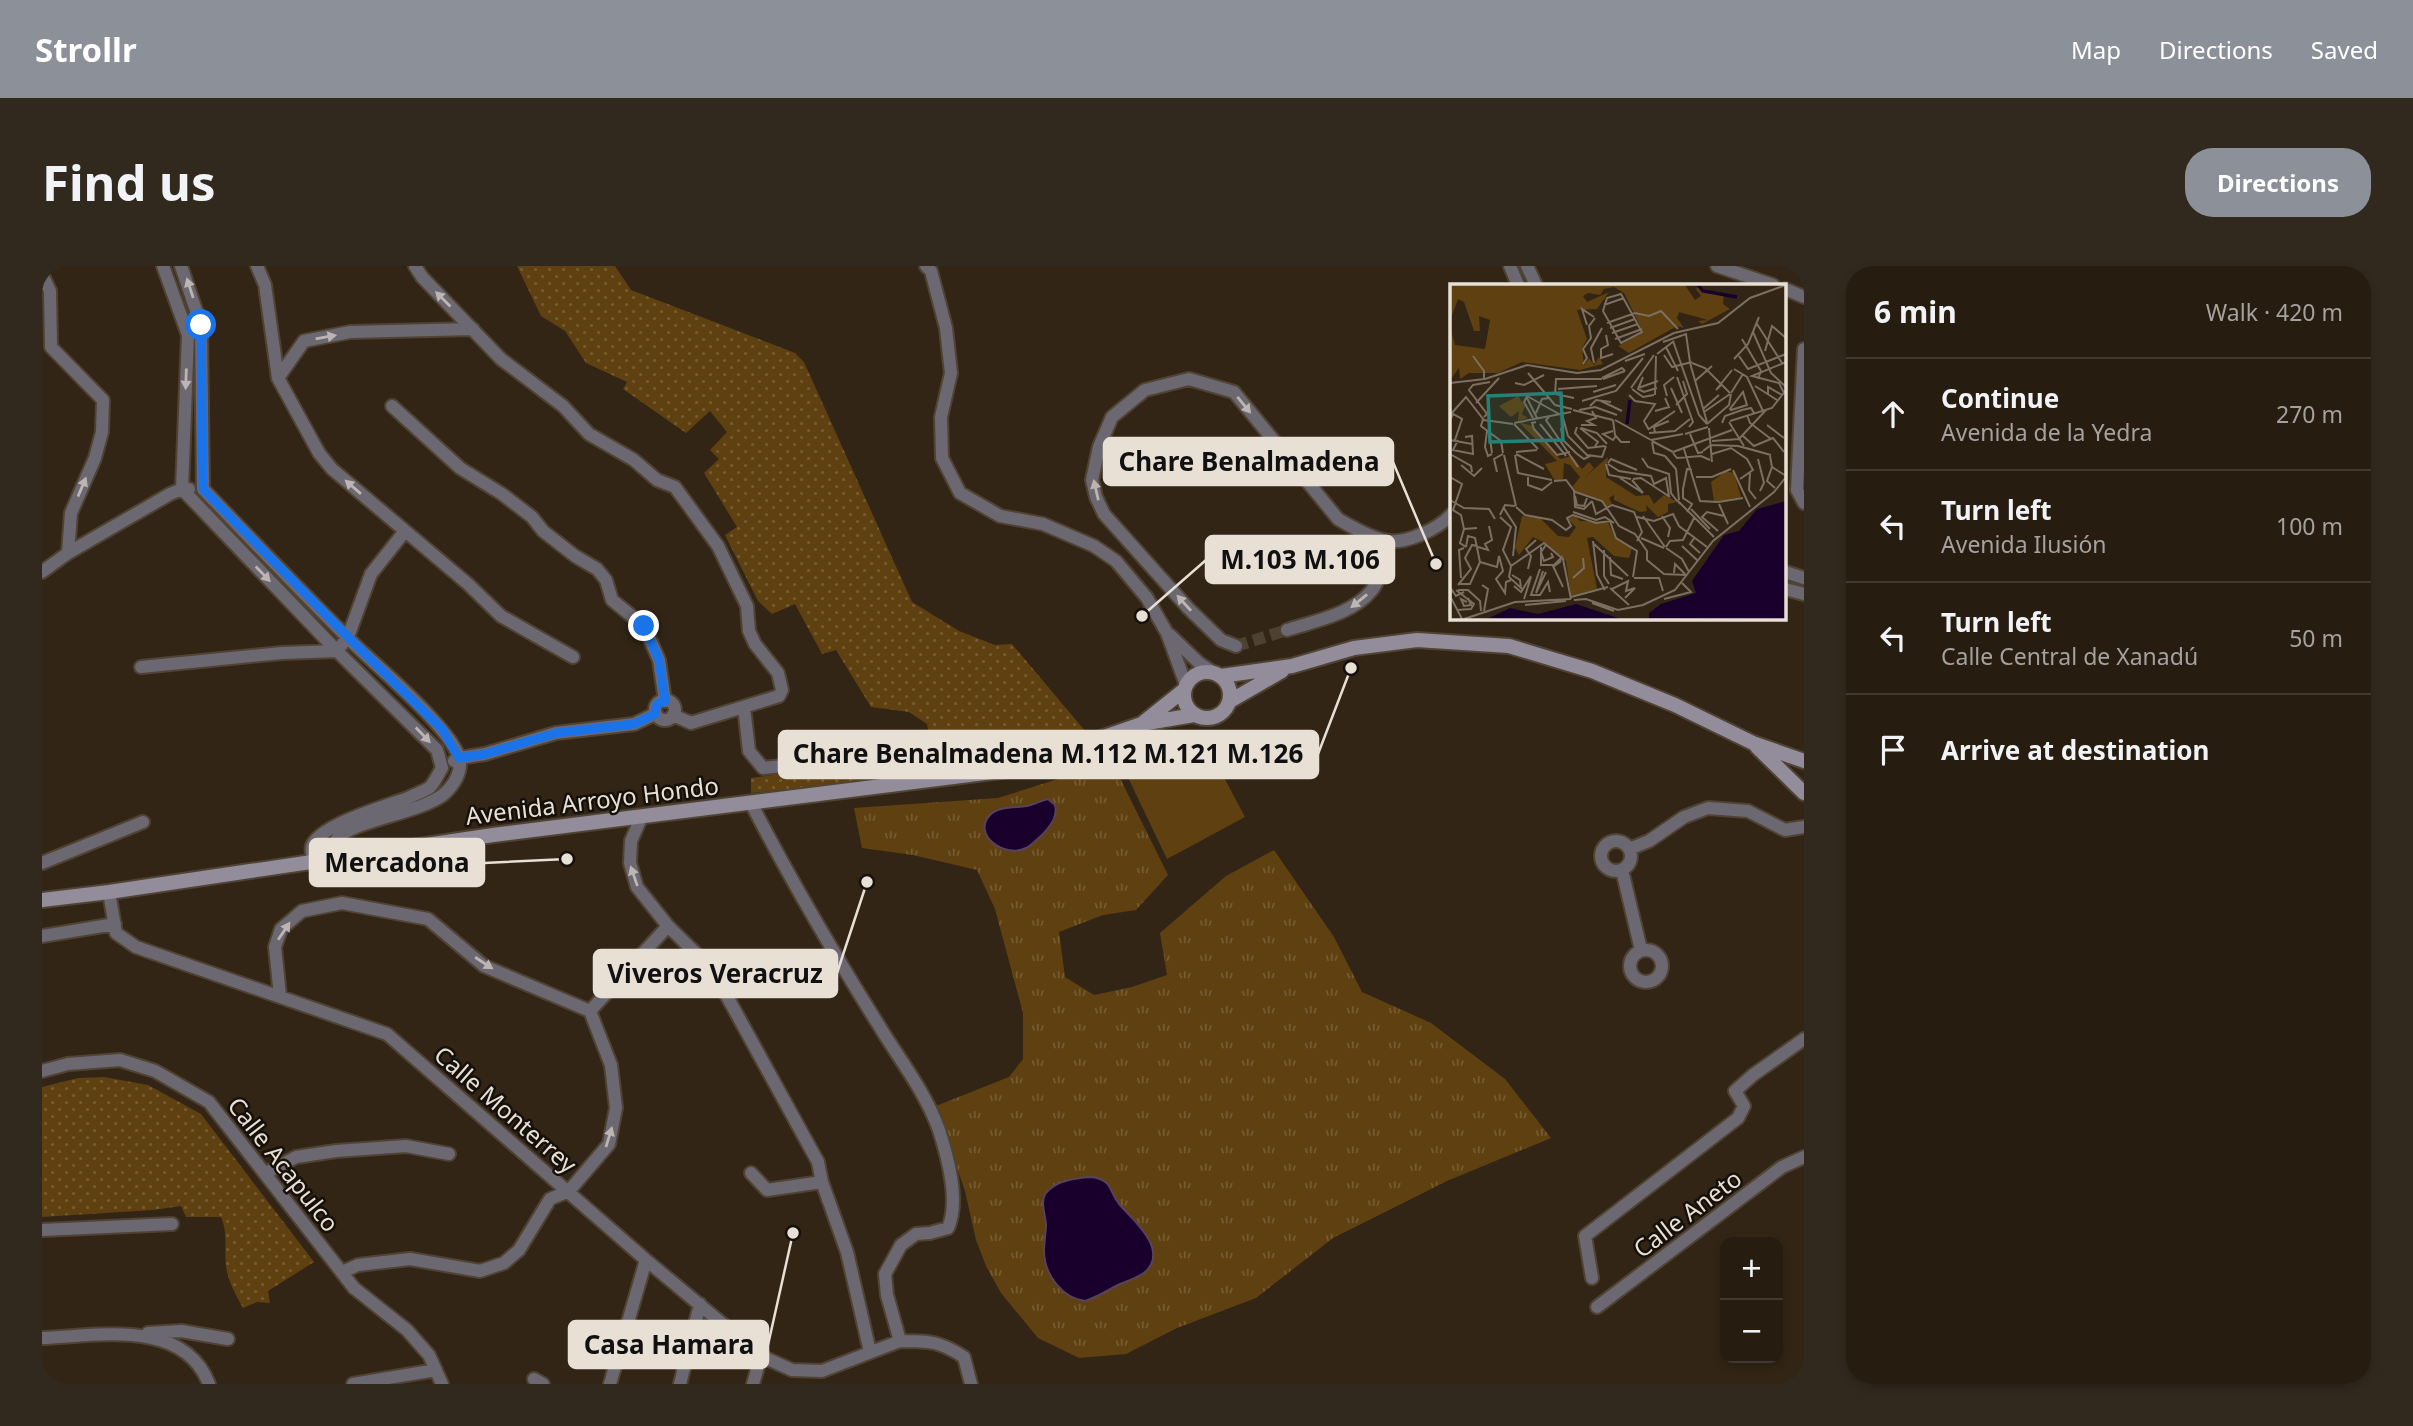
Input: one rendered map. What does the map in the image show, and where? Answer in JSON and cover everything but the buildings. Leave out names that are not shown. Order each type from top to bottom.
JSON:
[{"type":"main road","points":[[1217,675],[1229,687],[1228,707],[1217,717],[1202,718],[1194,715],[1184,700],[1185,688],[1193,677],[1203,672],[1217,675],[1292,666],[1354,648],[1417,640],[1509,646],[1592,671],[1675,705],[1753,743],[1804,761]]},
{"type":"main road","points":[[1230,701],[1292,666]]},
{"type":"main road","name":"Avenida Arroyo Hondo","points":[[1141,724],[1185,688]]},
{"type":"main road","name":"Avenida Arroyo Hondo","points":[[42,900],[493,835],[1009,770],[1141,724],[1194,715]]},
{"type":"main road","points":[[1753,743],[1804,793]]},
{"type":"street","points":[[163,266],[188,335],[182,489],[437,750],[442,768]]},
{"type":"street","points":[[181,266],[201,325],[203,489],[442,729],[459,758],[459,776]]},
{"type":"street","points":[[257,266],[265,285],[278,379],[319,453],[332,469],[502,616],[573,657]]},
{"type":"street","points":[[415,266],[422,277],[501,359],[563,406],[589,434],[634,460],[657,481],[675,486],[718,546],[747,606],[749,631],[755,644],[778,673],[782,690],[779,696],[691,723],[673,715]]},
{"type":"street","points":[[926,266],[931,271],[946,328],[951,373],[941,418],[942,458],[960,493],[1000,516],[1043,524],[1094,546],[1116,561],[1147,598],[1167,633],[1185,688]]},
{"type":"street","points":[[1510,266],[1518,284]]},
{"type":"street","points":[[1527,266],[1536,284]]},
{"type":"street","points":[[1717,266],[1770,284]]},
{"type":"street","points":[[42,274],[50,292],[51,347],[103,400],[102,432],[95,458],[71,513],[68,553]]},
{"type":"street","points":[[1786,289],[1804,297]]},
{"type":"street","points":[[278,379],[304,341],[351,332],[473,329]]},
{"type":"street","points":[[1804,349],[1797,490],[1804,503]]},
{"type":"street","points":[[1236,646],[1221,640],[1188,608],[1104,514],[1096,497],[1093,481],[1099,447],[1112,416],[1144,390],[1189,379],[1234,392],[1338,519],[1357,530],[1386,541],[1425,533],[1444,523],[1450,516]]},
{"type":"street","points":[[392,406],[460,468],[502,494],[532,517],[543,531],[597,569],[606,580],[612,600],[644,626],[659,660],[665,701],[673,706],[673,715]]},
{"type":"street","points":[[42,572],[68,553],[182,489],[203,489]]},
{"type":"street","points":[[141,667],[337,650],[348,637],[371,574],[405,531]]},
{"type":"street","points":[[1287,630],[1353,607],[1372,589],[1380,574],[1386,541]]},
{"type":"street","points":[[1116,561],[1133,545]]},
{"type":"street","points":[[1786,572],[1804,578]]},
{"type":"street","points":[[1786,589],[1804,594]]},
{"type":"street","points":[[1167,633],[1199,663],[1217,675]]},
{"type":"street","points":[[655,714],[657,704],[665,701]]},
{"type":"street","points":[[744,708],[749,751],[763,768],[863,758]]},
{"type":"street","points":[[655,714],[665,720],[673,715]]},
{"type":"street","points":[[314,862],[311,850],[318,836],[347,820],[387,807],[429,788],[442,768],[459,758],[485,754],[556,733],[634,724],[655,714]]},
{"type":"street","points":[[337,859],[335,845],[340,835],[354,828],[422,807],[444,794],[459,776],[485,754]]},
{"type":"street","points":[[751,803],[782,864],[920,1090],[939,1130],[955,1199],[954,1215],[948,1228],[916,1234],[901,1245],[885,1274],[887,1295],[900,1341],[940,1342],[952,1349],[964,1357],[971,1384]]},
{"type":"street","points":[[1629,849],[1649,841],[1684,817],[1708,808],[1748,811],[1785,830],[1804,827]]},
{"type":"street","points":[[640,818],[631,841],[630,863],[637,887],[668,926],[712,969],[818,1161],[822,1182],[847,1252],[870,1352]]},
{"type":"street","points":[[42,863],[142,822]]},
{"type":"street","points":[[1617,841],[1629,849],[1629,863],[1622,870],[1613,871],[1604,866],[1601,856],[1608,844],[1617,841]]},
{"type":"street","points":[[1622,870],[1641,950]]},
{"type":"street","points":[[42,936],[115,923],[109,892]]},
{"type":"street","points":[[280,996],[275,947],[281,929],[302,911],[342,903],[428,919],[484,966],[590,1011],[611,1065],[616,1108],[610,1144],[569,1191],[550,1199],[519,1250],[504,1263],[480,1271],[410,1259],[358,1265],[342,1272]]},
{"type":"street","name":"Calle Monterrey","points":[[115,923],[116,933],[136,947],[387,1034],[646,1260],[761,1356],[792,1370],[822,1371],[900,1341]]},
{"type":"street","points":[[590,1011],[668,926]]},
{"type":"street","points":[[1592,1278],[1584,1236],[1738,1118],[1744,1106],[1735,1091],[1804,1039]]},
{"type":"street","name":"Calle Acapulco","points":[[42,1071],[68,1065],[120,1060],[155,1071],[209,1102],[354,1288],[407,1330],[429,1355],[442,1384]]},
{"type":"street","points":[[266,1173],[296,1157],[336,1150],[406,1146],[449,1154]]},
{"type":"street","name":"Calle Aneto","points":[[1597,1307],[1782,1167],[1804,1157]]},
{"type":"street","points":[[751,1173],[767,1190],[822,1182]]},
{"type":"street","points":[[42,1230],[172,1224]]},
{"type":"street","points":[[610,1384],[646,1260]]},
{"type":"street","points":[[680,1384],[700,1304]]},
{"type":"street","points":[[42,1338],[181,1331],[228,1339]]},
{"type":"street","points":[[129,1334],[167,1342],[184,1352],[196,1363],[209,1384]]},
{"type":"street","points":[[753,1384],[761,1356]]},
{"type":"street","points":[[352,1384],[436,1370]]},
{"type":"green space","points":[[517,266],[615,266],[631,290],[795,353],[804,362],[912,602],[959,631],[995,645],[1012,644],[1086,732],[1005,762],[869,781],[751,793],[751,778],[882,760],[929,735],[927,724],[909,712],[871,707],[836,650],[822,654],[795,604],[772,614],[758,601],[725,535],[737,527],[704,473],[719,459],[710,450],[727,432],[710,411],[686,433],[623,389],[627,382],[586,363],[565,331],[541,316]]},
{"type":"green space","points":[[1199,730],[1245,817],[1167,859],[1123,767]]},
{"type":"green space","points":[[1112,762],[1168,875],[1136,910],[1103,915],[1059,932],[1065,977],[1094,995],[1132,987],[1167,975],[1160,933],[1226,876],[1274,850],[1334,937],[1362,992],[1431,1023],[1505,1079],[1551,1138],[1447,1181],[1333,1238],[1256,1298],[1177,1328],[1126,1354],[1079,1358],[1038,1338],[1001,1293],[976,1240],[965,1191],[936,1106],[1009,1077],[1023,1059],[1023,1013],[995,909],[977,870],[913,855],[862,848],[854,808],[998,798]]},
{"type":"green space","points":[[104,1077],[148,1085],[201,1114],[314,1262],[268,1291],[270,1303],[257,1302],[243,1308],[227,1272],[225,1231],[221,1217],[186,1217],[181,1206],[42,1217],[42,1087],[78,1078]]},
{"type":"shaded area","points":[[1048,799],[1055,805],[1055,817],[1043,834],[1028,847],[1018,851],[1001,848],[988,837],[985,823],[994,812]]},
{"type":"shaded area","points":[[1091,1177],[1107,1183],[1116,1200],[1146,1234],[1153,1252],[1148,1269],[1142,1274],[1085,1301],[1062,1290],[1047,1268],[1043,1204],[1044,1196],[1055,1185],[1067,1180]]},
{"type":"tunnel","points":[[1236,646],[1287,630]]},
{"type":"place","name":"Chare Benalmadena","points":[[1436,564]]},
{"type":"place","name":"M.103 M.106","points":[[1142,616]]},
{"type":"place","name":"Chare Benalmadena M.112 M.121 M.126","points":[[1351,668]]},
{"type":"place","name":"Mercadona","points":[[567,859]]},
{"type":"place","name":"Viveros Veracruz","points":[[867,882]]},
{"type":"place","name":"Casa Hamara","points":[[793,1233]]},
{"type":"route","points":[[201,325],[203,489],[442,729],[459,758],[485,754],[556,733],[634,724],[655,714],[657,704],[665,701],[659,660],[644,626]]}]
